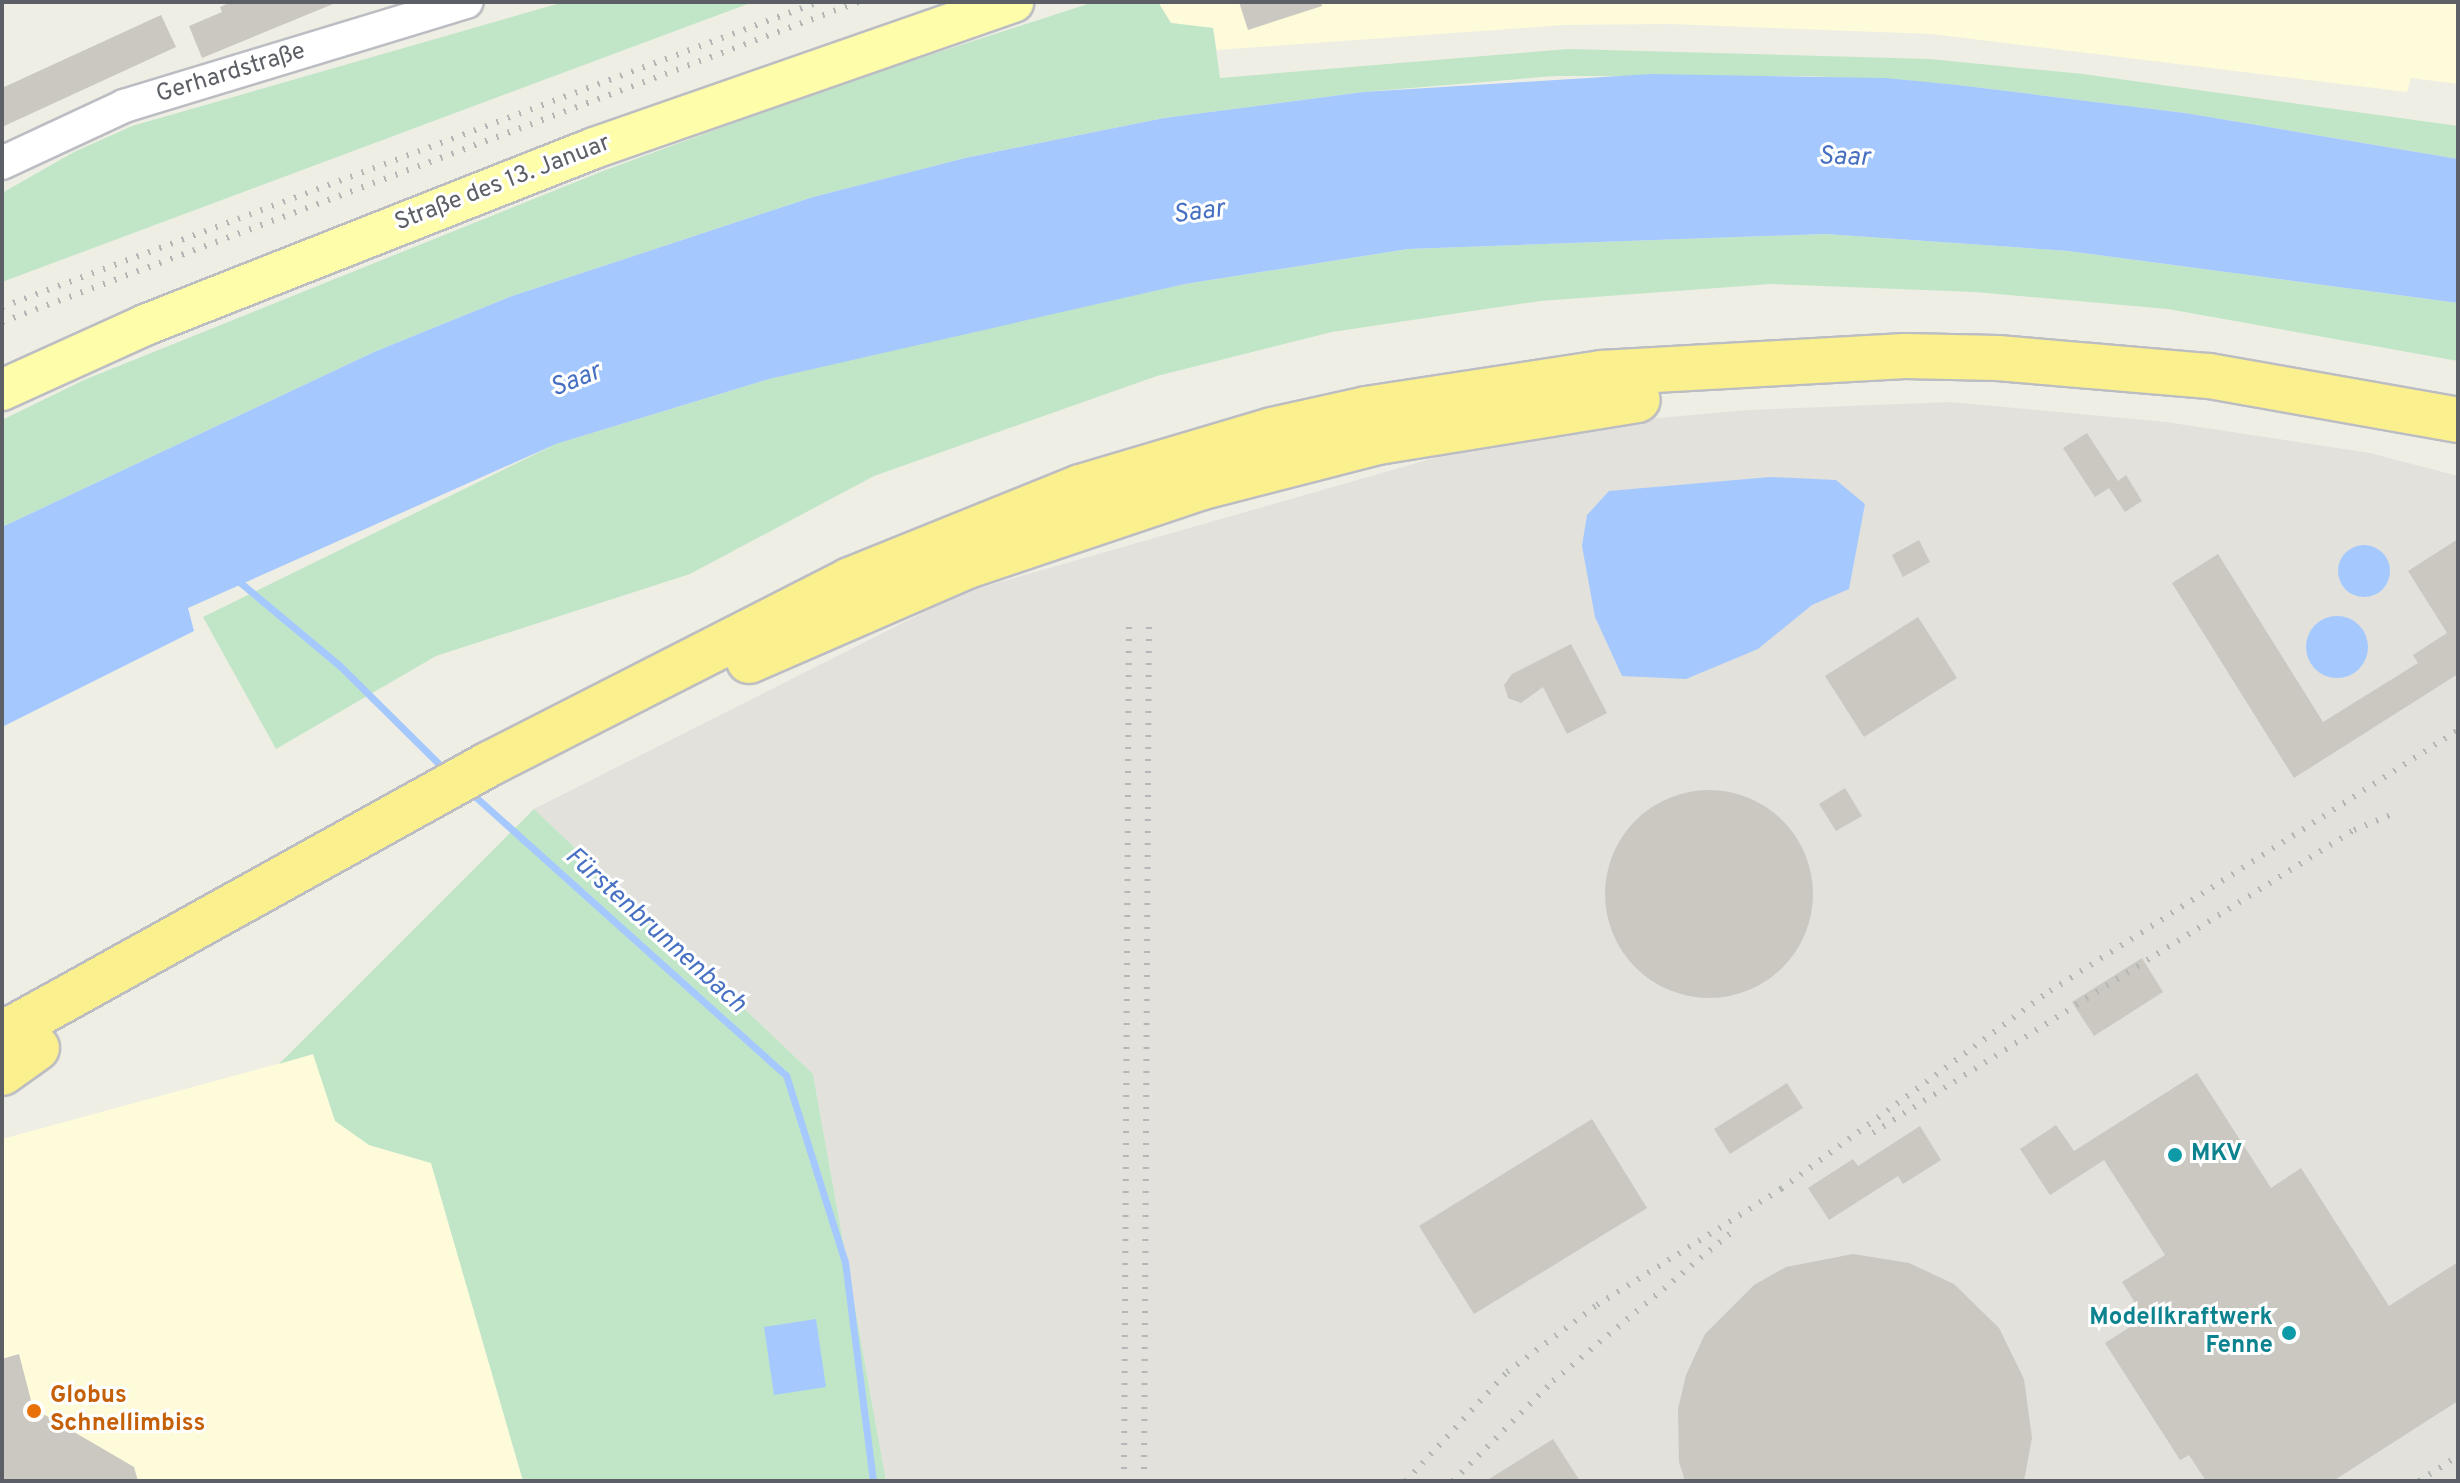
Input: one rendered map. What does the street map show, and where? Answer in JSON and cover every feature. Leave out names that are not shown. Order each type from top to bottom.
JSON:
[{"type":"highway","points":[[11,1046],[446,806],[742,632],[957,533],[1187,452],[1382,406],[1689,365],[1920,357],[2209,376],[2458,420]]},
{"type":"highway","points":[[497,777],[965,567],[1265,470],[1497,421],[1691,395],[1952,387],[2205,405],[2458,450]]},
{"type":"main road","name":"Straße des 13. Januar","points":[[2,390],[145,325],[594,148],[1013,2]]},
{"type":"street","name":"Gerhardstraße","points":[[2,163],[124,106],[467,2]]},
{"type":"shaded area","points":[[1158,2],[2458,2],[2458,84],[2411,78],[2407,92],[1931,34],[1669,24],[1564,25],[1217,50],[1213,28],[1171,23]]},
{"type":"shaded area","points":[[1951,402],[2166,422],[2370,453],[2458,476],[2458,1481],[886,1481],[813,1074],[534,809],[962,593],[1536,429],[1748,410]]},
{"type":"shaded area","points":[[314,1054],[369,1145],[431,1163],[523,1481],[2,1481],[2,1139]]},
{"type":"green space","points":[[564,2],[753,2],[2,282],[2,193],[74,152],[132,126]]},
{"type":"green space","points":[[1094,2],[1158,2],[1171,23],[1213,28],[1220,78],[1568,49],[1929,59],[2083,74],[2458,126],[2458,159],[2185,113],[1958,85],[1812,76],[1555,76],[1363,92],[1164,118],[965,158],[813,197],[512,296],[374,352],[2,527],[2,420],[84,380],[603,171],[840,84]]},
{"type":"green space","points":[[1825,234],[2068,251],[2458,303],[2458,361],[2168,309],[1974,292],[1771,284],[1540,301],[1332,332],[1157,376],[874,476],[690,574],[436,656],[276,749],[203,617],[556,444],[769,379],[1036,314],[1185,284],[1408,249]]},
{"type":"green space","points":[[534,809],[813,1074],[886,1481],[523,1481],[431,1163],[369,1145],[335,1121],[313,1054],[279,1064]]},
{"type":"water","name":"Saar","points":[[1651,74],[1885,78],[1958,85],[2185,113],[2458,159],[2458,303],[2068,251],[1825,234],[1408,249],[1185,284],[769,379],[556,444],[188,608],[194,631],[2,727],[2,527],[374,352],[512,296],[813,197],[965,158],[1164,118],[1363,92]]},
{"type":"water","points":[[1770,477],[1836,480],[1865,504],[1849,589],[1812,605],[1758,649],[1686,679],[1622,676],[1595,617],[1582,546],[1587,515],[1609,491]]},
{"type":"water","points":[[2364,545],[2382,553],[2390,571],[2382,589],[2364,597],[2346,589],[2338,571],[2346,553]]},
{"type":"water","points":[[2331,616],[2343,616],[2359,625],[2366,635],[2366,659],[2359,669],[2343,678],[2331,678],[2311,664],[2306,653],[2306,641],[2320,621]]},
{"type":"water","points":[[816,1319],[826,1387],[774,1395],[764,1327]]},
{"type":"building","points":[[231,2],[338,2],[202,58],[189,26],[222,12],[220,7]]},
{"type":"building","points":[[1239,2],[1321,2],[1322,6],[1248,30]]},
{"type":"building","points":[[161,15],[176,47],[2,127],[2,88]]},
{"type":"building","points":[[2087,433],[2118,481],[2126,475],[2142,501],[2125,512],[2109,488],[2095,497],[2063,448]]},
{"type":"building","points":[[2458,539],[2458,674],[2294,778],[2172,583],[2218,554],[2323,722],[2418,663],[2413,655],[2447,633],[2408,571]]},
{"type":"building","points":[[1919,540],[1930,562],[1903,577],[1892,555]]},
{"type":"building","points":[[1918,617],[1957,678],[1864,737],[1825,676]]},
{"type":"building","points":[[1571,644],[1607,713],[1567,734],[1543,687],[1521,703],[1508,698],[1504,685],[1512,674]]},
{"type":"building","points":[[1845,788],[1862,816],[1836,831],[1819,804]]},
{"type":"building","points":[[1709,790],[1749,798],[1783,820],[1805,854],[1813,894],[1805,934],[1783,968],[1749,990],[1709,998],[1669,990],[1635,968],[1613,934],[1605,894],[1613,854],[1635,820],[1669,798]]},
{"type":"building","points":[[2142,958],[2163,992],[2094,1036],[2072,1002]]},
{"type":"building","name":"Modellkraftwerk Fenne","points":[[2197,1073],[2271,1188],[2301,1168],[2389,1306],[2458,1262],[2458,1401],[2333,1481],[2206,1481],[2189,1455],[2180,1460],[2105,1343],[2136,1323],[2132,1318],[2141,1312],[2122,1282],[2165,1255],[2104,1160],[2050,1195],[2020,1149],[2056,1125],[2074,1151]]},
{"type":"building","points":[[1787,1083],[1803,1108],[1730,1154],[1714,1129]]},
{"type":"building","points":[[1592,1119],[1647,1208],[1474,1314],[1419,1226]]},
{"type":"building","points":[[1920,1126],[1941,1160],[1903,1184],[1898,1176],[1829,1220],[1808,1188],[1853,1159],[1858,1166]]},
{"type":"building","points":[[1853,1254],[1909,1263],[1954,1284],[1999,1328],[2024,1379],[2032,1438],[2024,1481],[1685,1481],[1679,1462],[1678,1409],[1686,1375],[1705,1334],[1754,1285],[1786,1267]]},
{"type":"building","points":[[19,1354],[33,1408],[134,1467],[138,1481],[2,1481],[2,1359]]},
{"type":"building","points":[[1553,1439],[1580,1481],[1486,1481]]},
{"type":"waterway","name":"Fürstenbrunnenbach","points":[[236,579],[339,665],[445,770]]},
{"type":"waterway","name":"Fürstenbrunnenbach","points":[[469,791],[786,1075],[845,1262],[873,1481]]},
{"type":"railway","points":[[2,307],[818,2]]},
{"type":"railway","points":[[2,322],[858,2]]},
{"type":"railway","points":[[1144,1481],[1149,623]]},
{"type":"railway","points":[[1124,1481],[1129,624]]},
{"type":"railway","points":[[1406,1481],[1507,1372],[1597,1305],[1781,1189],[2050,991],[2458,730]]},
{"type":"railway","points":[[1873,1133],[2354,830],[2395,813]]},
{"type":"railway","points":[[1453,1481],[1553,1381],[1733,1231]]},
{"type":"railway","points":[[2419,1481],[2458,1456]]},
{"type":"place","name":"MKV","points":[[2175,1155]]},
{"type":"place","name":"Modellkraftwerk Fenne","points":[[2289,1333]]},
{"type":"place","name":"Globus Schnellimbiss","points":[[34,1411]]}]
